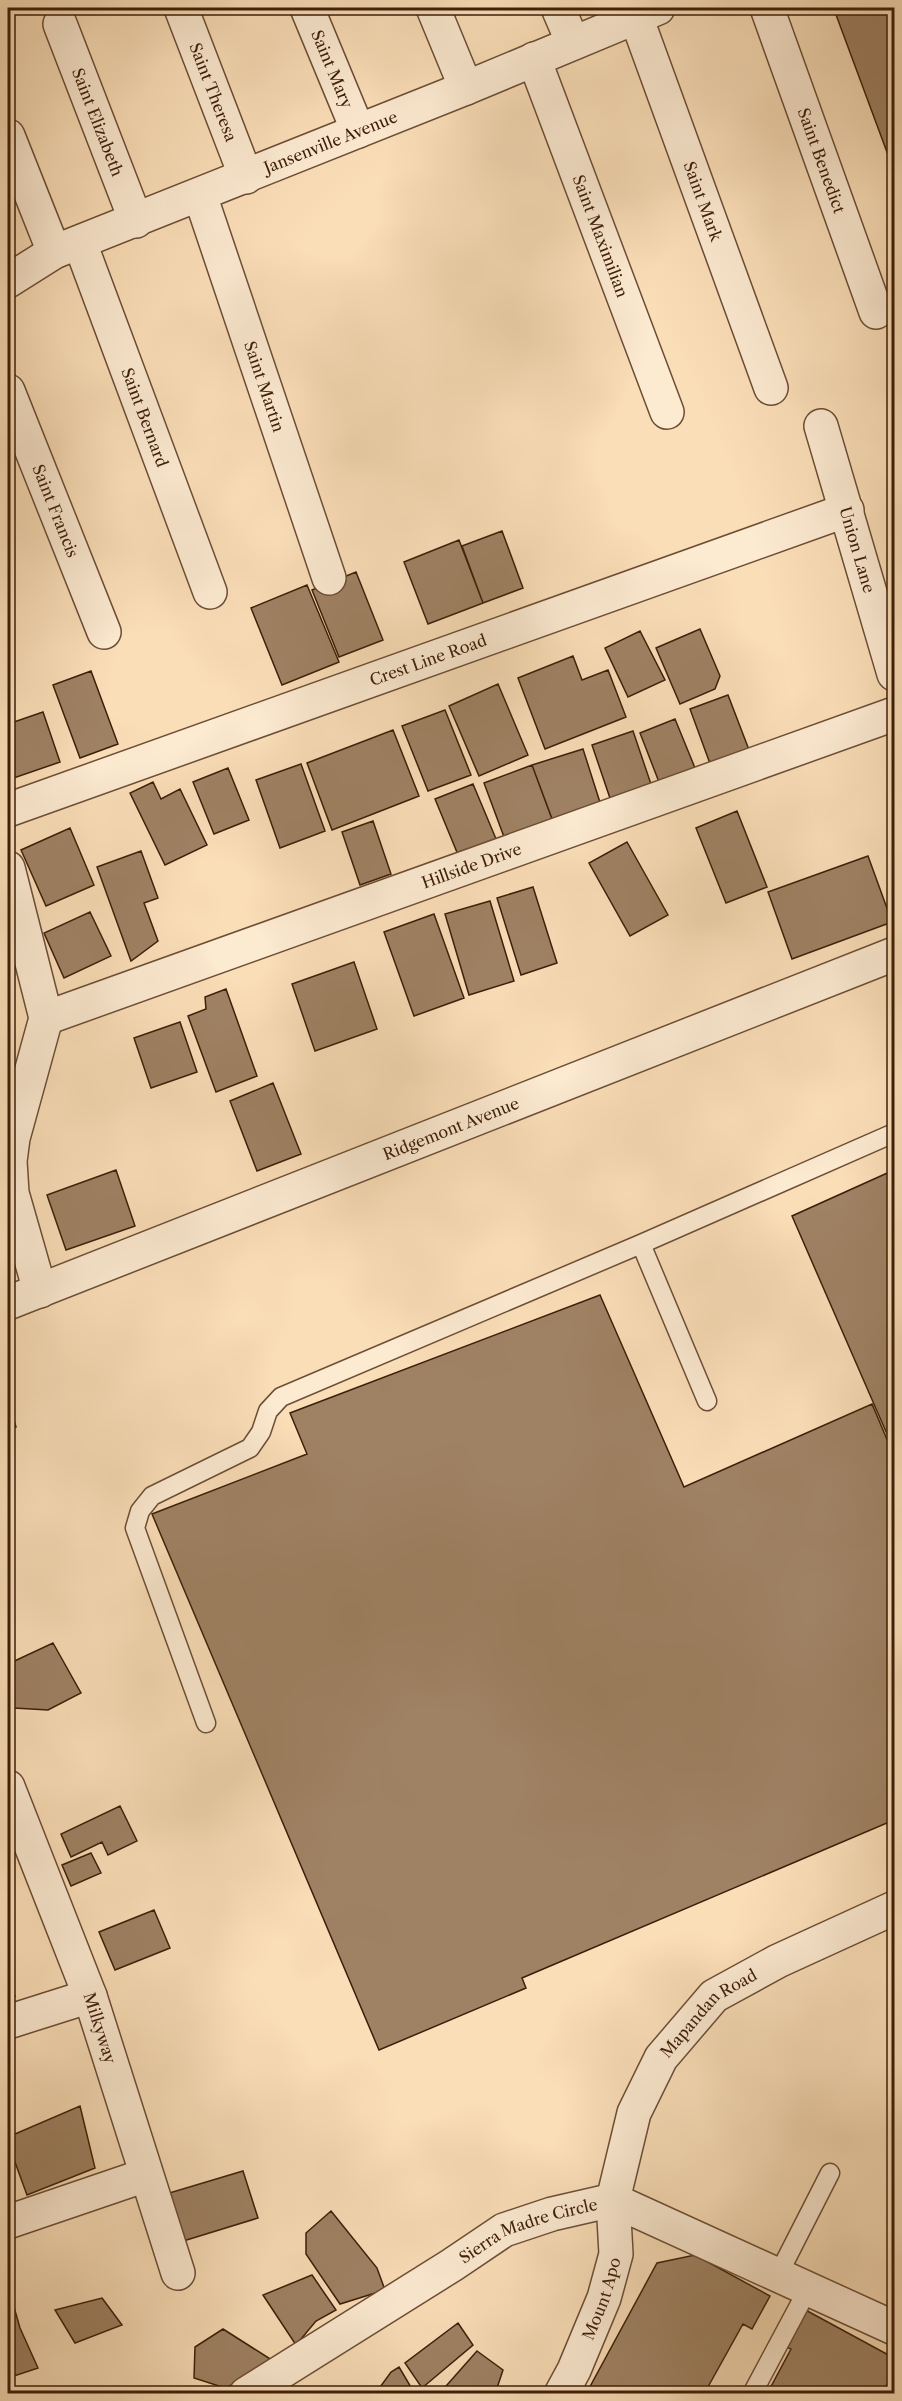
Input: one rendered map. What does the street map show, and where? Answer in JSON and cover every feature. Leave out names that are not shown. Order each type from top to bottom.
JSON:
[{"type":"street","name":"Saint Theresa","points":[[182,8],[246,177]]},
{"type":"street","name":"Saint Mary","points":[[307,8],[358,131]]},
{"type":"street","points":[[433,8],[465,88]]},
{"type":"street","points":[[558,8],[573,43]]},
{"type":"street","name":"Saint Benedict","points":[[767,8],[876,312]]},
{"type":"street","name":"Jansenville Avenue","points":[[8,281],[67,248],[465,88],[647,12]]},
{"type":"street","name":"Saint Mark","points":[[647,12],[771,388]]},
{"type":"street","name":"Saint Elizabeth","points":[[60,24],[136,221]]},
{"type":"street","name":"Saint Maximilian","points":[[534,59],[667,412]]},
{"type":"street","name":"Saint Bernard","points":[[8,136],[67,248],[210,592]]},
{"type":"street","name":"Saint Martin","points":[[200,195],[329,578]]},
{"type":"street","name":"Saint Francis","points":[[8,391],[104,632]]},
{"type":"street","name":"Union Lane","points":[[821,426],[894,674]]},
{"type":"street","name":"Crest Line Road","points":[[8,810],[847,510]]},
{"type":"street","name":"Hillside Drive","points":[[46,1018],[894,714]]},
{"type":"street","points":[[8,868],[46,1018],[13,1138],[10,1161],[12,1193],[40,1292]]},
{"type":"street","name":"Ridgemont Avenue","points":[[8,1303],[894,954]]},
{"type":"street","name":"Milkyway","points":[[8,1787],[90,1996],[178,2273]]},
{"type":"street","name":"Mapandan Road","points":[[613,2200],[634,2113],[661,2058],[714,1996],[778,1961],[894,1908]]},
{"type":"street","points":[[8,2022],[90,1996]]},
{"type":"street","points":[[8,2223],[146,2175]]},
{"type":"street","name":"Sierra Madre Circle","points":[[246,2394],[504,2230],[552,2214],[613,2200],[894,2328]]},
{"type":"street","name":"Mount Apo","points":[[561,2394],[596,2319],[616,2254],[613,2200]]},
{"type":"lane","points":[[206,1723],[135,1528],[140,1511],[152,1496],[250,1448],[261,1432],[268,1411],[281,1397],[641,1244],[894,1133]]},
{"type":"lane","points":[[641,1244],[707,1401]]},
{"type":"lane","points":[[778,2275],[830,2173]]},
{"type":"lane","points":[[752,2394],[808,2289]]},
{"type":"building","points":[[848,8],[894,8],[894,171],[835,12]]},
{"type":"building","points":[[502,531],[523,588],[483,603],[462,546]]},
{"type":"building","points":[[459,540],[483,603],[428,624],[404,562]]},
{"type":"building","points":[[356,572],[383,640],[339,657],[312,590]]},
{"type":"building","points":[[307,585],[339,662],[282,685],[251,608]]},
{"type":"building","points":[[700,629],[720,676],[715,689],[680,704],[656,648]]},
{"type":"building","points":[[640,631],[665,680],[628,697],[605,648]]},
{"type":"building","points":[[573,656],[582,680],[608,670],[626,717],[545,749],[518,678]]},
{"type":"building","points":[[91,671],[118,744],[80,758],[53,685]]},
{"type":"building","points":[[498,684],[528,755],[479,776],[449,706]]},
{"type":"building","points":[[728,695],[751,755],[712,769],[690,709]]},
{"type":"building","points":[[445,710],[471,775],[428,791],[402,726]]},
{"type":"building","points":[[43,712],[60,762],[8,780],[8,724]]},
{"type":"building","points":[[675,719],[695,768],[659,782],[640,733]]},
{"type":"building","points":[[393,730],[419,796],[332,830],[307,763]]},
{"type":"building","points":[[633,731],[655,796],[614,810],[592,745]]},
{"type":"building","points":[[583,749],[604,815],[555,827],[532,765]]},
{"type":"building","points":[[301,764],[325,831],[280,848],[256,780]]},
{"type":"building","points":[[532,765],[555,827],[507,845],[484,783]]},
{"type":"building","points":[[228,768],[249,820],[214,834],[193,782]]},
{"type":"building","points":[[153,782],[161,799],[180,789],[207,845],[165,865],[130,793]]},
{"type":"building","points":[[473,784],[499,846],[461,862],[435,799]]},
{"type":"building","points":[[737,811],[767,887],[726,903],[696,828]]},
{"type":"building","points":[[373,821],[391,874],[360,885],[342,832]]},
{"type":"building","points":[[70,828],[94,885],[46,906],[21,850]]},
{"type":"building","points":[[627,842],[668,915],[630,936],[589,863]]},
{"type":"building","points":[[141,851],[158,898],[144,903],[158,941],[131,961],[97,867]]},
{"type":"building","points":[[868,856],[892,922],[792,959],[768,892]]},
{"type":"building","points":[[533,887],[557,963],[521,975],[497,898]]},
{"type":"building","points":[[490,901],[514,981],[469,995],[445,914]]},
{"type":"building","points":[[90,912],[111,956],[64,978],[44,933]]},
{"type":"building","points":[[434,914],[464,998],[414,1016],[384,932]]},
{"type":"building","points":[[354,962],[377,1029],[315,1051],[292,984]]},
{"type":"building","points":[[226,989],[257,1076],[216,1092],[188,1016],[206,1009],[205,997]]},
{"type":"building","points":[[180,1022],[197,1072],[151,1088],[134,1038]]},
{"type":"building","points":[[273,1083],[301,1154],[257,1171],[230,1101]]},
{"type":"building","points":[[116,1170],[135,1226],[66,1250],[47,1195]]},
{"type":"building","points":[[894,1170],[894,1450],[792,1216]]},
{"type":"building","points":[[600,1295],[684,1487],[872,1404],[894,1456],[894,1820],[522,1978],[526,1988],[379,2050],[152,1514],[307,1454],[290,1413]]},
{"type":"building","points":[[8,1399],[16,1427],[8,1430]]},
{"type":"building","points":[[53,1643],[81,1693],[48,1710],[14,1708],[8,1693],[8,1664]]},
{"type":"building","points":[[120,1806],[137,1841],[108,1855],[102,1842],[71,1857],[61,1834]]},
{"type":"building","points":[[91,1853],[101,1873],[71,1886],[62,1865]]},
{"type":"building","points":[[154,1910],[170,1948],[115,1970],[99,1932]]},
{"type":"building","points":[[8,1976],[15,1996],[8,1998]]},
{"type":"building","points":[[80,2106],[95,2168],[27,2195],[8,2143],[8,2137]]},
{"type":"building","points":[[243,2171],[258,2218],[180,2242],[166,2194]]},
{"type":"building","points":[[331,2211],[377,2268],[385,2290],[340,2304],[306,2254],[306,2233]]},
{"type":"building","points":[[695,2255],[770,2296],[752,2329],[743,2324],[704,2394],[586,2394],[657,2263]]},
{"type":"building","points":[[312,2275],[336,2310],[316,2321],[296,2345],[263,2295]]},
{"type":"building","points":[[8,2286],[20,2328],[38,2368],[11,2377],[8,2376]]},
{"type":"building","points":[[102,2298],[122,2325],[75,2343],[55,2310]]},
{"type":"building","points":[[800,2307],[894,2358],[894,2371],[882,2394],[767,2394],[791,2349],[780,2344]]},
{"type":"building","points":[[458,2323],[473,2345],[422,2388],[405,2363]]},
{"type":"building","points":[[223,2329],[278,2364],[225,2388],[194,2378],[195,2347]]},
{"type":"building","points":[[477,2351],[503,2370],[495,2394],[439,2394]]},
{"type":"building","points":[[399,2367],[415,2394],[375,2394],[391,2372]]}]
